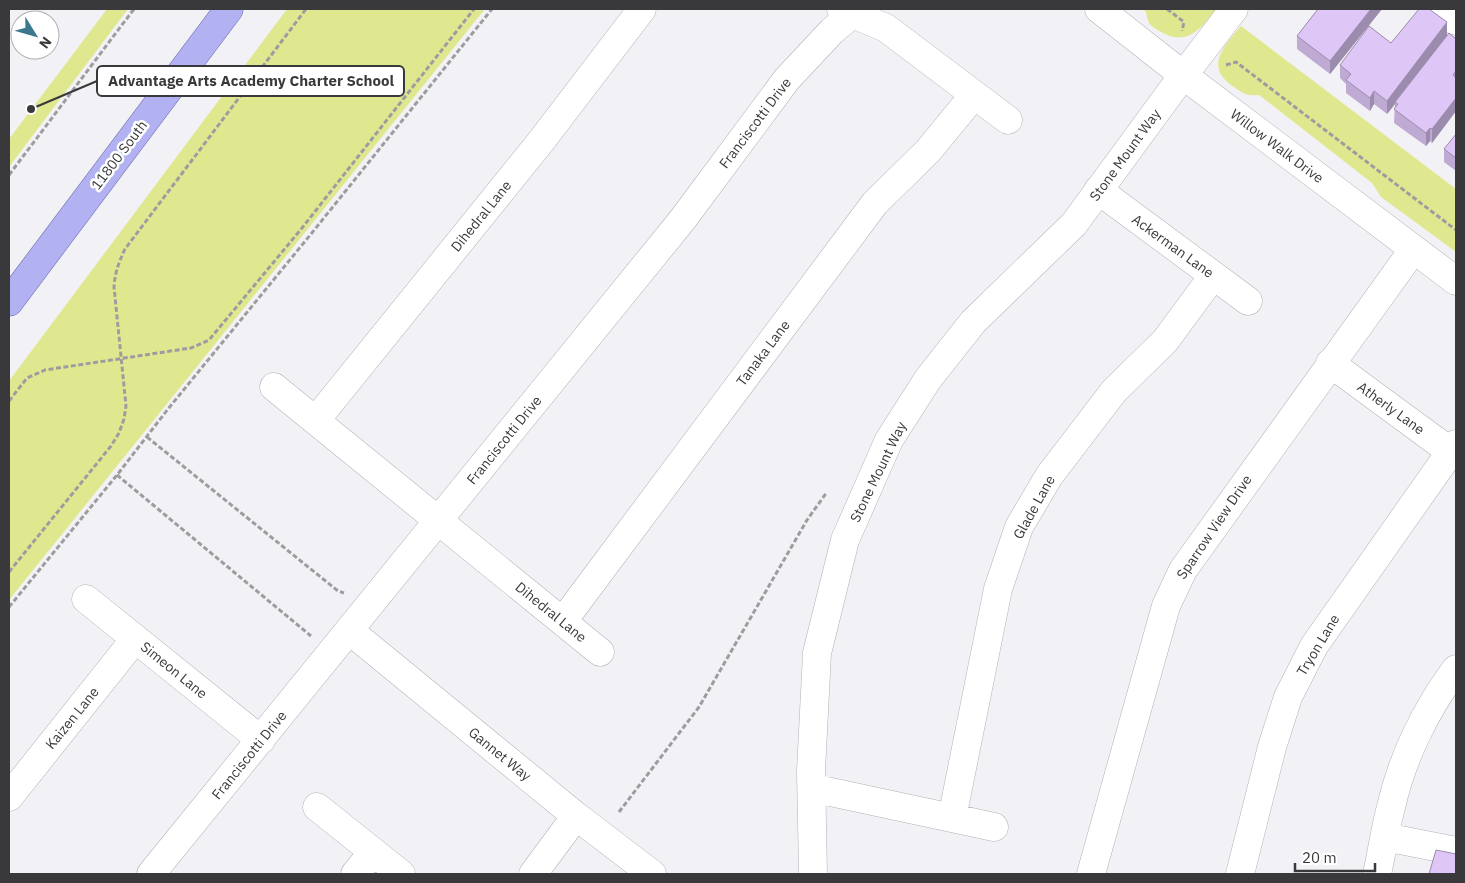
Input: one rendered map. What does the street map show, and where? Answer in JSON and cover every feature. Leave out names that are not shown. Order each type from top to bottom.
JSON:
[{"type":"main road","name":"11800 South","points":[[9,302],[229,9]]},
{"type":"street","name":"Dihedral Lane","points":[[316,420],[542,140],[642,9]]},
{"type":"street","name":"Willow Walk Drive","points":[[1099,9],[1456,282]]},
{"type":"street","name":"Stone Mount Way","points":[[813,874],[811,771],[817,653],[845,540],[890,440],[928,379],[973,322],[1074,224],[1199,53],[1234,9]]},
{"type":"street","points":[[1440,9],[1456,21]]},
{"type":"street","points":[[850,10],[886,28],[1008,120]]},
{"type":"street","name":"Franciscotti Drive","points":[[151,874],[683,220],[787,79],[850,10]]},
{"type":"street","name":"Tanaka Lane","points":[[563,621],[875,203],[928,151],[974,95]]},
{"type":"street","name":"Ackerman Lane","points":[[1098,190],[1248,301]]},
{"type":"street","name":"Sparrow View Drive","points":[[1090,874],[1160,624],[1173,588],[1194,552],[1413,250]]},
{"type":"street","name":"Glade Lane","points":[[952,818],[998,589],[1019,527],[1049,476],[1114,391],[1165,341],[1213,276]]},
{"type":"street","name":"Atherly Lane","points":[[1330,363],[1454,448]]},
{"type":"street","name":"Dihedral Lane","points":[[274,387],[440,520],[600,652]]},
{"type":"street","name":"Tryon Lane","points":[[1240,874],[1272,747],[1288,697],[1314,646],[1454,448]]},
{"type":"street","name":"Simeon Lane","points":[[86,599],[261,740]]},
{"type":"street","name":"Gannet Way","points":[[350,631],[576,816],[652,874]]},
{"type":"street","name":"Kaizen Lane","points":[[9,796],[136,639]]},
{"type":"street","points":[[1377,874],[1395,790],[1412,745],[1429,711],[1456,669]]},
{"type":"street","points":[[812,788],[994,827]]},
{"type":"street","points":[[317,807],[401,874]]},
{"type":"street","points":[[533,874],[576,816]]},
{"type":"street","points":[[1384,837],[1456,851]]},
{"type":"street","points":[[355,874],[373,852]]},
{"type":"path","points":[[9,176],[134,9]]},
{"type":"path","points":[[9,572],[111,446],[119,433],[126,406],[114,287],[117,268],[125,249],[306,9]]},
{"type":"path","points":[[9,401],[27,378],[45,370],[191,348],[209,340],[302,228],[474,9]]},
{"type":"path","points":[[9,606],[117,475],[168,409],[492,9]]},
{"type":"path","points":[[1167,9],[1184,22],[1180,38],[1218,68],[1236,62],[1456,230]]},
{"type":"path","points":[[147,437],[338,590],[347,595]]},
{"type":"path","points":[[117,475],[309,633],[312,638]]},
{"type":"path","points":[[619,812],[699,707],[807,520],[827,492]]},
{"type":"green space","points":[[107,9],[128,9],[9,167],[9,139]]},
{"type":"green space","points":[[287,9],[485,9],[9,600],[9,381]]},
{"type":"green space","points":[[1143,9],[1216,9],[1201,27],[1189,36],[1174,37],[1154,28],[1149,23]]},
{"type":"green space","points":[[1241,26],[1456,189],[1456,252],[1381,197],[1372,183],[1259,95],[1243,93],[1225,79],[1220,72],[1218,64],[1220,56],[1228,41]]},
{"type":"building","points":[[1318,9],[1371,9],[1330,61],[1297,36]]},
{"type":"building","points":[[1419,9],[1429,9],[1447,22],[1387,101],[1374,91],[1370,98],[1346,80],[1351,74],[1340,65],[1369,26],[1391,43]]},
{"type":"building","points":[[1449,33],[1456,39],[1456,71],[1453,75],[1456,78],[1456,98],[1432,129],[1430,128],[1426,133],[1394,109],[1398,104],[1395,102]]},
{"type":"building","points":[[1456,134],[1456,158],[1444,149]]},
{"type":"building","points":[[1436,850],[1456,854],[1456,874],[1429,874]]},
{"type":"place","name":"Advantage Arts Academy Charter School","points":[[31,109]]}]
